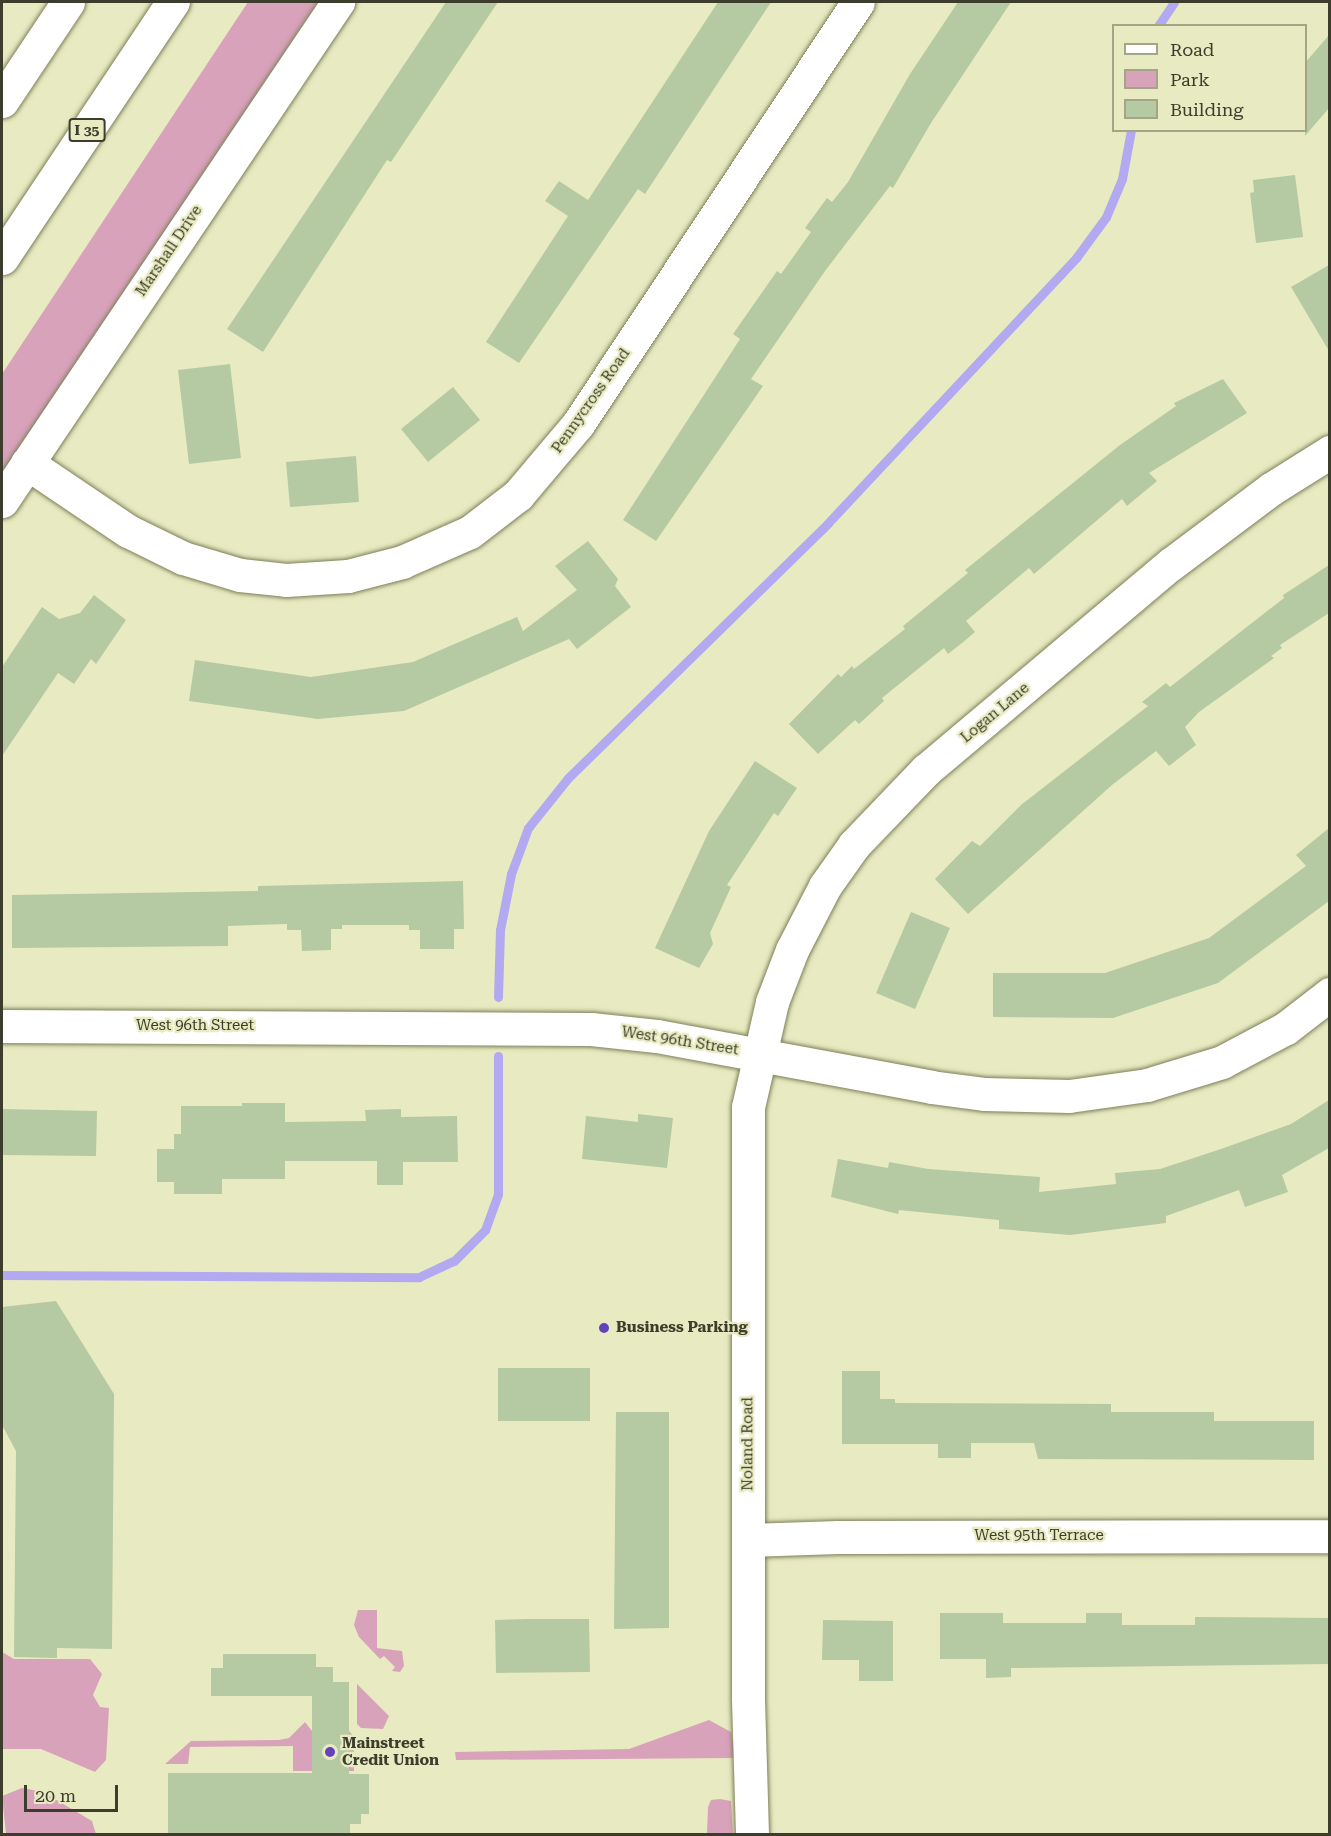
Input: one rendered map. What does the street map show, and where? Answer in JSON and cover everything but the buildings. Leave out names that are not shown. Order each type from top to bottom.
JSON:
[{"type":"main road","points":[[2,101],[68,2]]},
{"type":"main road","name":"I 35","points":[[2,258],[173,2]]},
{"type":"main road","name":"Marshall Drive","points":[[2,501],[338,2]]},
{"type":"main road","name":"Pennycross Road","points":[[27,463],[128,531],[183,558],[240,574],[286,580],[348,576],[402,562],[470,532],[518,495],[578,424],[858,2]]},
{"type":"main road","name":"Logan Lane","points":[[760,1054],[772,1002],[792,950],[825,886],[878,817],[926,770],[1171,564],[1271,489],[1329,452]]},
{"type":"main road","name":"West 96th Street","points":[[2,1026],[540,1026],[651,1035],[952,1090],[1069,1096],[1147,1085],[1222,1062],[1286,1028],[1329,994]]},
{"type":"main road","name":"Noland Road","points":[[752,1834],[748,1540],[747,1142],[748,1107],[760,1054]]},
{"type":"main road","name":"West 95th Terrace","points":[[748,1540],[838,1537],[1329,1536]]},
{"type":"green space","points":[[248,2],[318,2],[2,476],[2,374]]},
{"type":"green space","points":[[358,1610],[377,1610],[377,1648],[402,1651],[404,1666],[400,1672],[392,1671],[395,1667],[384,1656],[380,1659],[359,1637],[354,1625]]},
{"type":"green space","points":[[2,1652],[14,1659],[90,1659],[102,1674],[93,1695],[100,1707],[109,1708],[106,1760],[95,1772],[41,1749],[2,1749]]},
{"type":"green space","points":[[357,1684],[389,1716],[383,1729],[361,1728],[357,1724]]},
{"type":"green space","points":[[709,1720],[731,1732],[735,1758],[456,1760],[455,1752],[629,1749]]},
{"type":"green space","points":[[305,1722],[312,1731],[349,1731],[354,1737],[354,1771],[293,1771],[293,1746],[190,1747],[188,1764],[165,1764],[191,1741],[279,1740],[289,1738]]},
{"type":"green space","points":[[22,1788],[43,1792],[92,1821],[96,1834],[6,1834],[2,1796]]},
{"type":"green space","points":[[711,1800],[731,1801],[733,1834],[707,1834],[708,1807]]},
{"type":"waterway","points":[[1159,24],[1174,2]]},
{"type":"waterway","points":[[498,997],[500,930],[511,874],[528,828],[568,778],[828,523],[1076,258],[1106,217],[1122,179],[1131,132]]},
{"type":"waterway","points":[[2,1275],[419,1277],[454,1261],[485,1230],[498,1194],[498,1056]]},
{"type":"place","name":"Business Parking","points":[[604,1328]]},
{"type":"place","name":"Mainstreet Credit Union","points":[[330,1752]]}]
